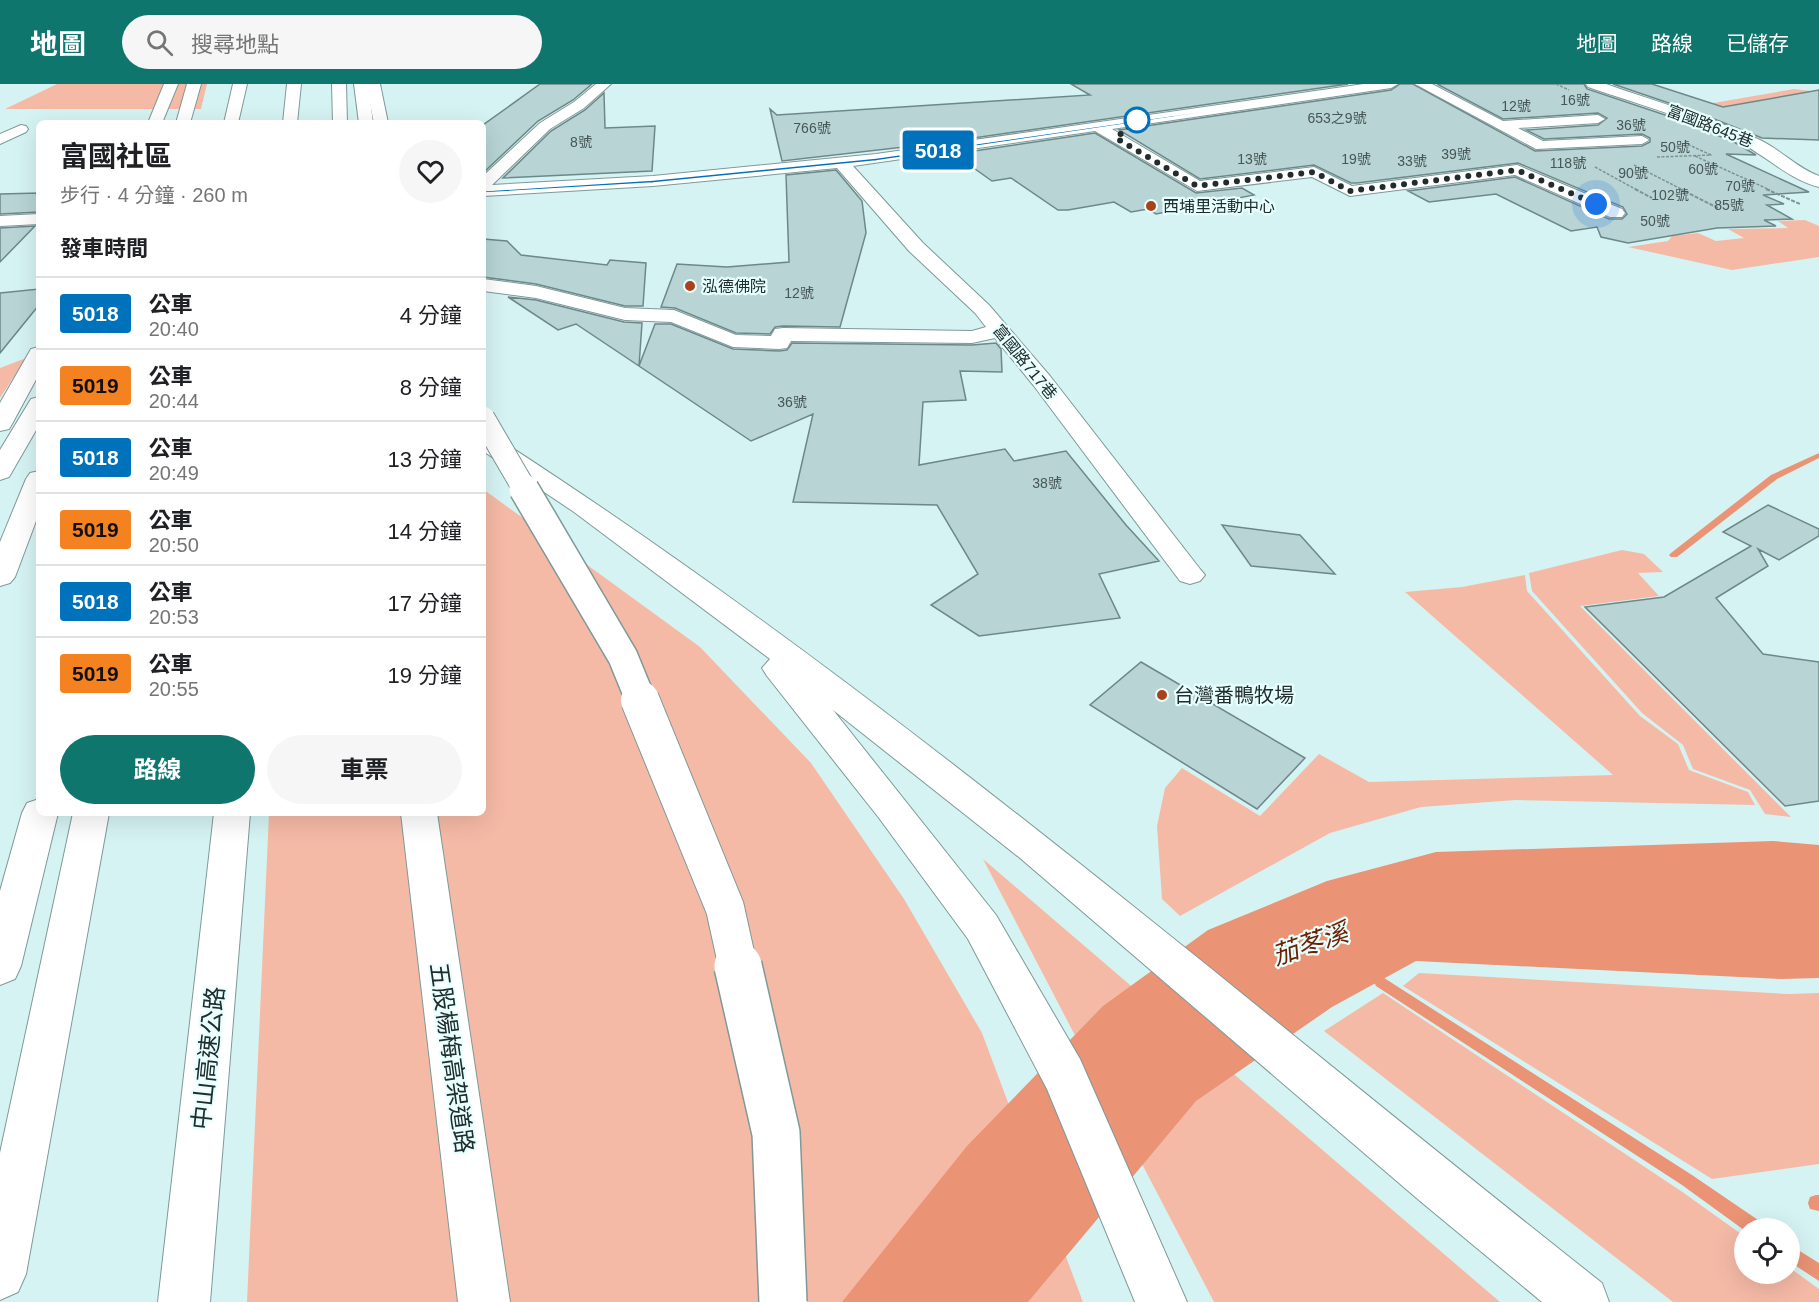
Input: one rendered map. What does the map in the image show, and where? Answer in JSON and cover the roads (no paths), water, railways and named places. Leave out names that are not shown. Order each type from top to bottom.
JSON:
[{"type":"main road","points":[[156,120],[171,84]]},
{"type":"main road","points":[[184,120],[194,84]]},
{"type":"main road","points":[[232,120],[240,84]]},
{"type":"main road","points":[[290,120],[294,84]]},
{"type":"main road","points":[[339,84],[340,120]]},
{"type":"main road","points":[[361,84],[366,120]]},
{"type":"main road","points":[[373,84],[380,120]]},
{"type":"main road","points":[[486,186],[544,126],[579,105],[604,84]]},
{"type":"main road","points":[[486,189],[581,187],[842,163],[1391,84]]},
{"type":"main road","points":[[1422,84],[1541,146],[1642,140]]},
{"type":"main road","name":"富國路645巷","points":[[1593,84],[1726,130],[1760,146],[1800,175],[1819,182]]},
{"type":"main road","points":[[1461,105],[1484,103]]},
{"type":"main road","points":[[1501,125],[1598,119]]},
{"type":"main road","points":[[1096,126],[1197,186],[1314,172],[1350,191],[1517,170],[1616,213]]},
{"type":"main road","points":[[0,140],[21,129]]},
{"type":"main road","name":"富國路717巷","points":[[842,163],[916,247],[982,309],[1042,381],[1190,575]]},
{"type":"main road","points":[[486,189],[773,178],[813,166]]},
{"type":"main road","points":[[0,211],[36,210]]},
{"type":"main road","points":[[0,221],[36,219]]},
{"type":"main road","points":[[486,285],[536,292],[625,315],[674,316],[733,341],[779,344],[783,334],[972,337],[999,331]]},
{"type":"main road","points":[[0,424],[36,359]]},
{"type":"main road","points":[[0,472],[36,409]]},
{"type":"main road","points":[[486,423],[623,657],[725,908],[776,1134],[783,1302]]},
{"type":"main road","points":[[486,442],[584,506],[727,610],[1033,847],[1437,1184],[1583,1302]]},
{"type":"main road","points":[[0,577],[36,487]]},
{"type":"main road","points":[[727,610],[816,712],[982,927],[1064,1076],[1157,1294]]},
{"type":"main road","points":[[0,966],[39,816]]},
{"type":"main road","points":[[0,1274],[90,816]]},
{"type":"main road","name":"中山高速公路","points":[[184,1302],[232,816]]},
{"type":"main road","name":"五股楊梅高架道路","points":[[419,816],[484,1302]]},
{"type":"water","name":"茄苳溪","points":[[1773,841],[1819,845],[1819,978],[1781,979],[1416,961],[1332,1007],[1196,1101],[1028,1302],[842,1302],[967,1146],[1103,1006],[1208,930],[1327,881],[1436,852]]},
{"type":"waterway","points":[[1674,555],[1774,477],[1819,455]]},
{"type":"waterway","points":[[1381,982],[1687,1180],[1741,1218]]},
{"type":"waterway","points":[[1800,1260],[1819,1273]]},
{"type":"place","name":"西埔里活動中心","points":[[1151,206]]},
{"type":"place","name":"泓德佛院","points":[[690,286]]},
{"type":"place","name":"台灣番鴨牧場","points":[[1162,695]]}]
